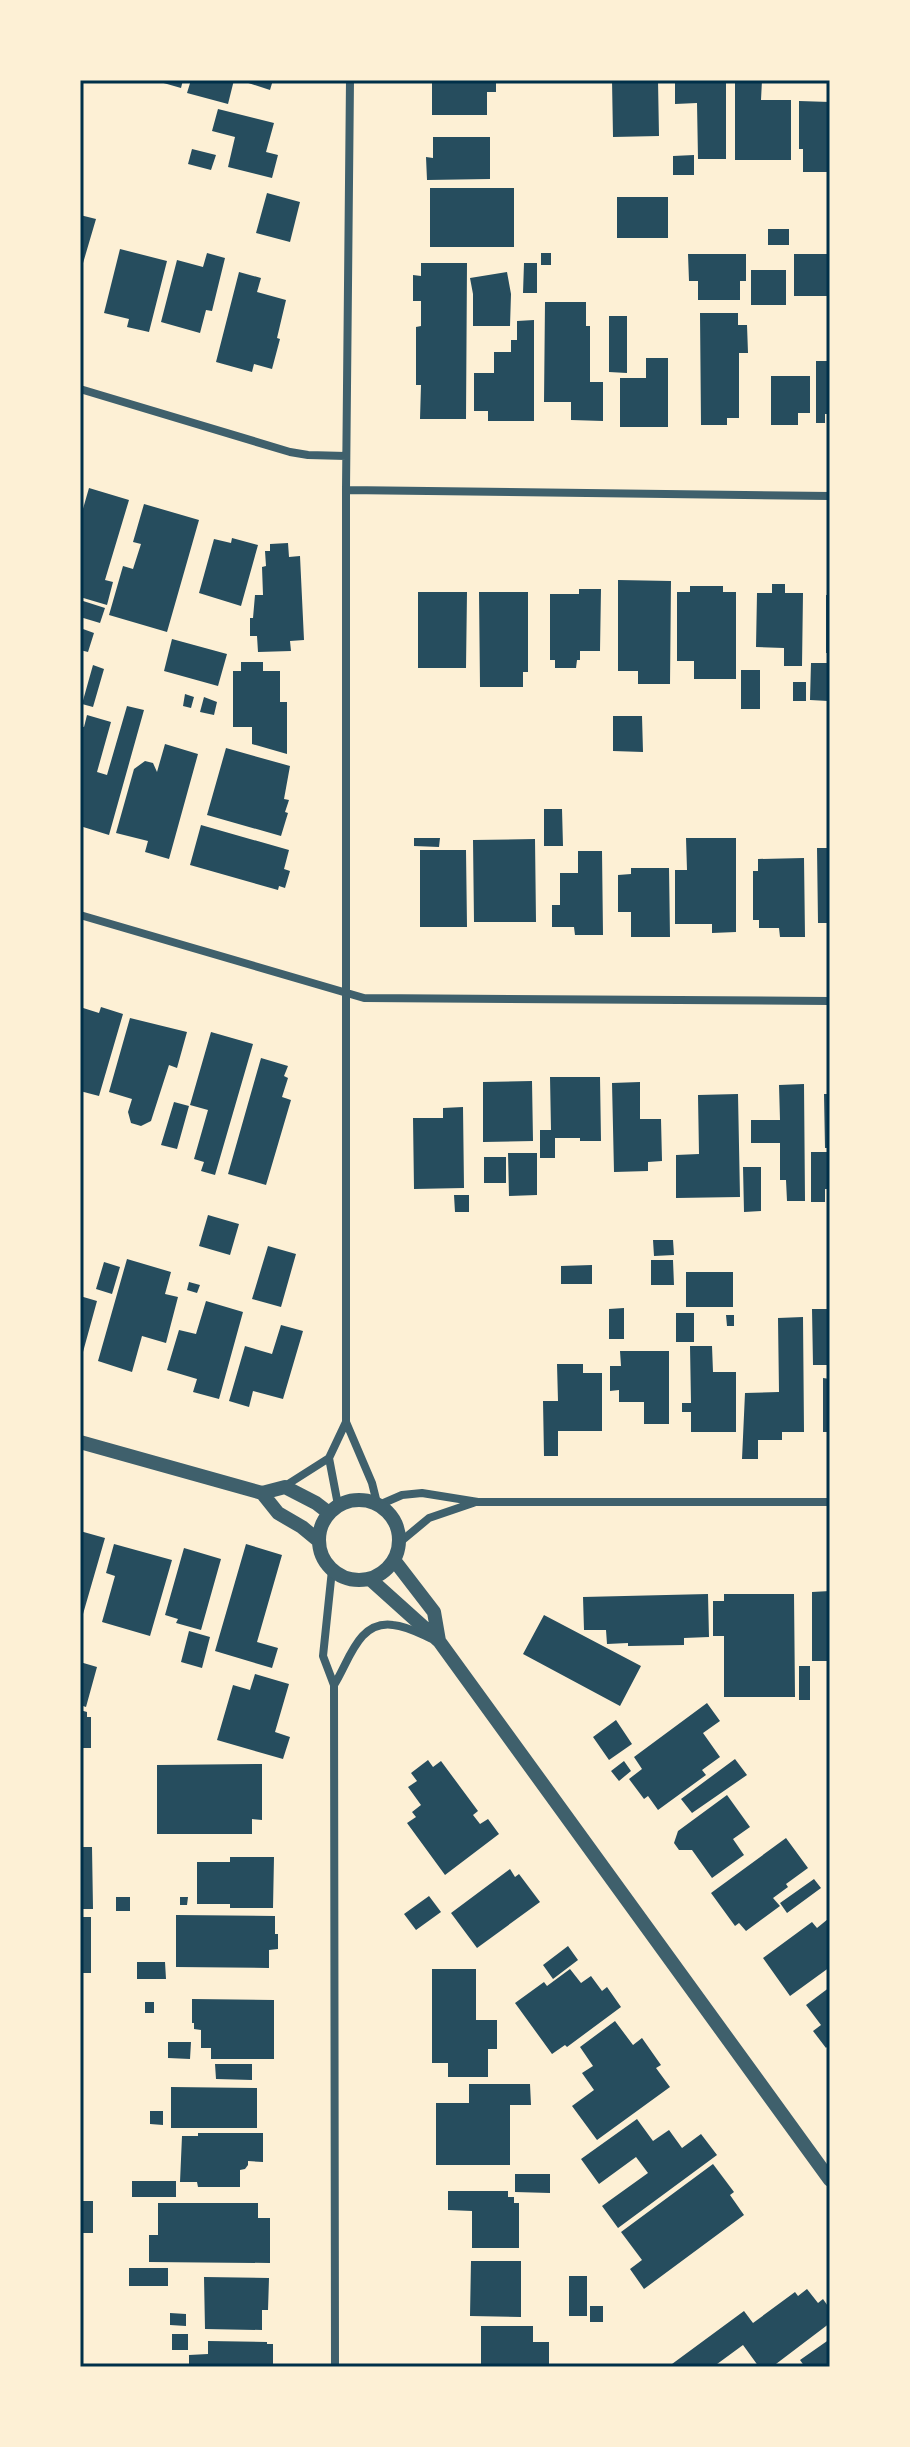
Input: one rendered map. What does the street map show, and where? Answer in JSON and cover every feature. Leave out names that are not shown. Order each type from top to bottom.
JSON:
[{"type":"street","points":[[350,80],[346,456],[346,1422],[378,1504]]},
{"type":"street","points":[[80,389],[290,452],[346,456]]},
{"type":"street","points":[[346,490],[830,496]]},
{"type":"street","points":[[80,915],[364,998],[830,1001]]},
{"type":"street","points":[[334,1509],[329,1458],[346,1422]]},
{"type":"street","points":[[80,1442],[262,1493],[285,1487],[329,1458]]},
{"type":"street","points":[[285,1487],[334,1509]]},
{"type":"street","points":[[262,1493],[278,1513],[319,1541]]},
{"type":"street","points":[[378,1504],[402,1495],[422,1493],[478,1502],[830,1502]]},
{"type":"street","points":[[358,1499],[378,1504],[387,1510],[397,1525],[399,1543],[394,1560],[380,1575],[357,1580],[343,1577],[325,1561],[319,1541],[323,1521],[334,1509],[358,1499]]},
{"type":"street","points":[[399,1543],[429,1518],[478,1502]]},
{"type":"street","points":[[394,1560],[434,1612],[439,1641]]},
{"type":"street","points":[[332,1570],[323,1656],[334,1685],[335,2367]]},
{"type":"street","points":[[370,1579],[439,1641],[830,2180]]},
{"type":"street","points":[[334,1685],[360,1637],[370,1629],[397,1625],[439,1641]]},
{"type":"building","points":[[153,80],[183,80],[181,88]]},
{"type":"building","points":[[191,80],[234,80],[228,104],[187,93]]},
{"type":"building","points":[[239,80],[273,80],[270,90]]},
{"type":"building","points":[[432,80],[496,80],[496,92],[487,92],[487,115],[432,115]]},
{"type":"building","points":[[612,80],[658,80],[659,136],[613,137]]},
{"type":"building","points":[[675,80],[726,80],[726,159],[698,159],[697,103],[675,104]]},
{"type":"building","points":[[735,80],[762,80],[761,100],[791,100],[791,160],[735,160]]},
{"type":"building","points":[[799,101],[830,102],[830,172],[803,172],[803,149],[799,149]]},
{"type":"building","points":[[218,109],[274,123],[266,152],[278,155],[272,178],[228,167],[235,137],[212,131]]},
{"type":"building","points":[[433,137],[490,137],[490,179],[427,180],[426,157],[433,158]]},
{"type":"building","points":[[192,149],[216,155],[211,170],[188,164]]},
{"type":"building","points":[[694,155],[694,175],[673,175],[673,156]]},
{"type":"building","points":[[430,188],[514,188],[514,247],[430,247]]},
{"type":"building","points":[[267,193],[300,202],[290,242],[256,233]]},
{"type":"building","points":[[617,197],[668,197],[668,238],[617,238]]},
{"type":"building","points":[[80,215],[96,219],[81,270],[80,270]]},
{"type":"building","points":[[768,229],[789,229],[789,245],[768,245]]},
{"type":"building","points":[[120,249],[167,261],[149,332],[127,327],[129,319],[104,313]]},
{"type":"building","points":[[207,253],[225,258],[212,311],[206,310],[200,333],[161,322],[177,260],[203,267]]},
{"type":"building","points":[[541,253],[551,253],[551,265],[541,265]]},
{"type":"building","points":[[688,254],[746,254],[746,281],[740,281],[740,300],[698,300],[698,281],[689,281]]},
{"type":"building","points":[[794,254],[830,254],[830,296],[794,296]]},
{"type":"building","points":[[421,263],[467,263],[466,419],[420,419],[421,385],[416,385],[416,327],[421,326],[421,301],[413,301],[413,275],[421,276]]},
{"type":"building","points":[[524,263],[537,263],[537,293],[523,293]]},
{"type":"building","points":[[751,270],[786,270],[786,305],[751,305]]},
{"type":"building","points":[[239,272],[261,278],[257,292],[286,300],[272,369],[254,364],[252,372],[216,362]]},
{"type":"building","points":[[507,272],[511,294],[510,326],[473,326],[470,278]]},
{"type":"building","points":[[545,302],[586,302],[586,326],[590,326],[590,382],[603,382],[603,421],[571,420],[571,402],[544,402]]},
{"type":"building","points":[[700,313],[738,313],[738,325],[747,325],[748,353],[739,353],[739,418],[727,418],[727,425],[701,425]]},
{"type":"building","points":[[609,316],[627,316],[627,373],[609,372]]},
{"type":"building","points":[[534,320],[534,421],[488,421],[488,411],[474,411],[474,373],[494,373],[494,352],[511,352],[511,340],[517,340],[517,321]]},
{"type":"building","points":[[646,358],[668,358],[668,427],[620,427],[620,378],[646,378]]},
{"type":"building","points":[[816,361],[830,361],[830,414],[825,414],[825,423],[816,423]]},
{"type":"building","points":[[771,376],[810,376],[810,413],[798,413],[798,425],[771,425]]},
{"type":"building","points":[[89,488],[129,500],[105,580],[113,582],[107,605],[80,597],[80,519]]},
{"type":"building","points":[[144,504],[199,520],[167,632],[109,615],[123,566],[133,569],[141,544],[133,542]]},
{"type":"building","points":[[232,538],[258,545],[241,606],[199,593],[214,539],[231,543]]},
{"type":"building","points":[[288,543],[289,557],[300,556],[304,640],[290,641],[291,651],[258,652],[257,636],[250,636],[250,618],[253,618],[255,595],[263,595],[265,551],[270,551],[270,544]]},
{"type":"building","points":[[618,580],[671,581],[670,684],[638,684],[638,671],[618,671]]},
{"type":"building","points":[[772,584],[785,584],[785,593],[803,593],[802,666],[784,666],[784,648],[756,647],[757,593],[772,593]]},
{"type":"building","points":[[690,586],[723,586],[723,592],[736,592],[736,679],[694,679],[694,661],[677,661],[677,592],[690,592]]},
{"type":"building","points":[[579,589],[601,589],[600,651],[580,651],[576,668],[555,668],[555,660],[550,660],[550,594],[579,594]]},
{"type":"building","points":[[418,592],[467,592],[466,668],[418,668]]},
{"type":"building","points":[[479,592],[528,592],[528,672],[523,672],[523,687],[480,687]]},
{"type":"building","points":[[826,595],[830,595],[830,653],[826,653]]},
{"type":"building","points":[[80,600],[105,608],[100,623],[80,617]]},
{"type":"building","points":[[83,629],[94,633],[88,652],[80,650]]},
{"type":"building","points":[[172,639],[227,654],[218,686],[164,671]]},
{"type":"building","points":[[241,662],[263,662],[263,671],[280,671],[280,702],[287,702],[287,754],[252,744],[252,727],[233,727],[233,671],[241,671]]},
{"type":"building","points":[[811,663],[828,663],[828,701],[810,700]]},
{"type":"building","points":[[93,665],[104,669],[93,707],[82,704]]},
{"type":"building","points":[[741,670],[760,670],[760,709],[741,709]]},
{"type":"building","points":[[793,682],[806,682],[806,701],[793,701]]},
{"type":"building","points":[[185,694],[194,697],[191,708],[183,706]]},
{"type":"building","points":[[204,697],[217,702],[214,715],[200,712]]},
{"type":"building","points":[[127,706],[144,710],[109,835],[80,826],[80,726],[84,727],[87,715],[111,722],[97,772],[107,775]]},
{"type":"building","points":[[613,716],[642,716],[643,752],[613,751]]},
{"type":"building","points":[[165,744],[198,754],[169,859],[145,852],[148,841],[116,833],[134,769],[145,761],[153,763],[157,772]]},
{"type":"building","points":[[226,748],[290,766],[284,799],[289,800],[285,812],[288,813],[281,836],[207,815]]},
{"type":"building","points":[[544,809],[562,809],[563,846],[544,846]]},
{"type":"building","points":[[201,825],[289,850],[284,869],[290,871],[285,888],[279,886],[278,890],[190,865]]},
{"type":"building","points":[[414,838],[440,838],[439,847],[414,846]]},
{"type":"building","points":[[686,838],[736,838],[736,932],[712,933],[712,924],[675,924],[675,870],[687,870]]},
{"type":"building","points":[[535,839],[536,922],[474,922],[473,840]]},
{"type":"building","points":[[817,848],[830,848],[830,923],[818,923]]},
{"type":"building","points":[[420,850],[466,850],[467,927],[420,927]]},
{"type":"building","points":[[578,851],[602,851],[603,935],[575,935],[574,927],[552,927],[552,905],[560,905],[560,873],[578,873]]},
{"type":"building","points":[[804,858],[805,937],[780,937],[779,928],[759,928],[759,920],[753,920],[753,871],[758,871],[758,859]]},
{"type":"building","points":[[631,868],[669,868],[670,937],[631,937],[631,912],[618,912],[618,875],[631,874]]},
{"type":"building","points":[[80,1007],[99,1013],[101,1007],[123,1014],[99,1096],[80,1091]]},
{"type":"building","points":[[130,1018],[187,1032],[177,1068],[169,1065],[151,1121],[141,1126],[131,1123],[128,1112],[132,1099],[109,1092]]},
{"type":"building","points":[[211,1032],[253,1044],[215,1175],[201,1171],[204,1162],[194,1159],[208,1110],[190,1105]]},
{"type":"building","points":[[261,1058],[288,1066],[282,1097],[291,1100],[266,1185],[228,1174]]},
{"type":"building","points":[[550,1077],[600,1077],[601,1141],[555,1138],[555,1158],[540,1158],[540,1130],[551,1130]]},
{"type":"building","points":[[532,1081],[533,1141],[483,1142],[483,1082]]},
{"type":"building","points":[[640,1082],[640,1119],[661,1119],[662,1161],[648,1162],[648,1171],[614,1172],[612,1083]]},
{"type":"building","points":[[804,1084],[805,1201],[787,1201],[786,1180],[780,1180],[780,1143],[751,1143],[751,1120],[780,1120],[779,1085]]},
{"type":"building","points":[[738,1094],[740,1197],[676,1198],[676,1155],[699,1154],[698,1095]]},
{"type":"building","points":[[824,1094],[830,1094],[830,1148],[825,1148]]},
{"type":"building","points":[[174,1102],[189,1106],[177,1149],[161,1145]]},
{"type":"building","points":[[463,1107],[464,1188],[414,1189],[413,1118],[443,1118],[443,1108]]},
{"type":"building","points":[[811,1152],[829,1152],[830,1179],[828,1189],[825,1189],[825,1202],[811,1202]]},
{"type":"building","points":[[508,1153],[537,1153],[537,1195],[509,1196]]},
{"type":"building","points":[[484,1157],[506,1157],[506,1183],[484,1183]]},
{"type":"building","points":[[743,1167],[761,1167],[761,1211],[744,1212]]},
{"type":"building","points":[[454,1195],[469,1195],[469,1212],[455,1212]]},
{"type":"building","points":[[208,1215],[239,1224],[230,1255],[199,1246]]},
{"type":"building","points":[[653,1240],[673,1240],[674,1255],[654,1256]]},
{"type":"building","points":[[268,1246],[296,1254],[281,1307],[252,1299]]},
{"type":"building","points":[[127,1259],[171,1272],[165,1294],[178,1297],[166,1343],[142,1336],[132,1372],[98,1361]]},
{"type":"building","points":[[651,1260],[673,1260],[674,1285],[651,1285]]},
{"type":"building","points":[[104,1262],[120,1267],[112,1294],[96,1289]]},
{"type":"building","points":[[592,1265],[592,1284],[561,1284],[561,1266]]},
{"type":"building","points":[[686,1272],[733,1272],[733,1307],[686,1307]]},
{"type":"building","points":[[189,1282],[200,1285],[197,1293],[187,1290]]},
{"type":"building","points":[[80,1296],[97,1301],[83,1352],[80,1351]]},
{"type":"building","points":[[206,1301],[243,1312],[219,1399],[193,1392],[197,1379],[167,1370],[179,1330],[196,1334]]},
{"type":"building","points":[[624,1308],[624,1339],[609,1339],[609,1309]]},
{"type":"building","points":[[812,1309],[829,1309],[830,1365],[813,1365]]},
{"type":"building","points":[[676,1313],[694,1313],[694,1342],[676,1342]]},
{"type":"building","points":[[726,1315],[734,1315],[734,1326],[727,1326]]},
{"type":"building","points":[[803,1317],[804,1432],[782,1432],[782,1440],[758,1440],[758,1459],[742,1459],[745,1393],[779,1392],[778,1318]]},
{"type":"building","points":[[281,1325],[303,1331],[283,1399],[253,1391],[249,1407],[229,1401],[245,1346],[272,1354]]},
{"type":"building","points":[[690,1346],[712,1346],[713,1372],[736,1372],[736,1432],[691,1432],[691,1412],[682,1412],[682,1403],[691,1403]]},
{"type":"building","points":[[620,1351],[669,1351],[669,1424],[644,1424],[644,1402],[619,1402],[619,1390],[610,1391],[610,1366],[621,1366]]},
{"type":"building","points":[[557,1364],[583,1364],[583,1373],[602,1373],[602,1431],[558,1431],[558,1456],[544,1456],[543,1401],[558,1401]]},
{"type":"building","points":[[823,1378],[830,1379],[830,1432],[823,1432]]},
{"type":"building","points":[[80,1531],[105,1538],[81,1621],[80,1621]]},
{"type":"building","points":[[114,1544],[172,1560],[150,1636],[102,1622],[115,1576],[106,1573]]},
{"type":"building","points":[[246,1544],[282,1555],[257,1642],[278,1648],[272,1668],[215,1651]]},
{"type":"building","points":[[184,1548],[221,1559],[201,1630],[176,1623],[178,1619],[165,1615]]},
{"type":"building","points":[[830,1591],[830,1661],[812,1661],[812,1592]]},
{"type":"building","points":[[708,1594],[709,1637],[684,1638],[684,1645],[607,1644],[606,1630],[584,1630],[583,1597]]},
{"type":"building","points":[[724,1594],[794,1594],[795,1697],[724,1697],[724,1636],[713,1636],[713,1601],[724,1601]]},
{"type":"building","points":[[544,1615],[641,1666],[620,1706],[523,1654]]},
{"type":"building","points":[[189,1631],[210,1637],[202,1668],[181,1662]]},
{"type":"building","points":[[80,1662],[97,1667],[86,1707],[80,1705]]},
{"type":"building","points":[[799,1666],[810,1666],[810,1700],[799,1700]]},
{"type":"building","points":[[255,1674],[289,1684],[275,1732],[290,1737],[283,1759],[217,1740],[233,1685],[250,1690]]},
{"type":"building","points":[[707,1703],[720,1721],[703,1733],[720,1757],[702,1770],[706,1775],[658,1810],[648,1796],[644,1799],[629,1779],[642,1769],[634,1757]]},
{"type":"building","points":[[80,1710],[91,1717],[91,1748],[80,1748]]},
{"type":"building","points":[[616,1720],[632,1744],[609,1760],[593,1737]]},
{"type":"building","points":[[735,1759],[747,1775],[692,1813],[681,1799]]},
{"type":"building","points":[[428,1760],[433,1767],[441,1761],[478,1811],[473,1815],[480,1824],[488,1819],[499,1834],[445,1875],[407,1823],[416,1817],[412,1812],[421,1805],[408,1787],[417,1781],[411,1773]]},
{"type":"building","points":[[624,1761],[631,1771],[619,1781],[611,1771]]},
{"type":"building","points":[[262,1764],[262,1820],[252,1819],[252,1834],[157,1834],[157,1765]]},
{"type":"building","points":[[727,1795],[750,1827],[733,1839],[744,1855],[712,1878],[692,1850],[679,1850],[674,1843],[678,1831]]},
{"type":"building","points":[[786,1838],[808,1868],[773,1898],[780,1906],[746,1931],[739,1923],[735,1926],[711,1893]]},
{"type":"building","points":[[80,1847],[92,1847],[93,1909],[80,1909]]},
{"type":"building","points":[[230,1857],[274,1857],[273,1908],[197,1904],[197,1862],[230,1862]]},
{"type":"building","points":[[510,1869],[515,1877],[519,1874],[540,1902],[477,1948],[451,1913]]},
{"type":"building","points":[[814,1879],[821,1888],[787,1913],[780,1903]]},
{"type":"building","points":[[429,1896],[441,1912],[416,1930],[404,1914]]},
{"type":"building","points":[[116,1897],[130,1897],[130,1911],[116,1911]]},
{"type":"building","points":[[180,1897],[188,1897],[187,1905],[180,1905]]},
{"type":"building","points":[[176,1915],[275,1916],[278,1949],[269,1950],[269,1968],[176,1967]]},
{"type":"building","points":[[80,1917],[91,1917],[91,1973],[80,1973]]},
{"type":"building","points":[[828,1919],[830,1967],[790,1996],[763,1958],[812,1922],[817,1928]]},
{"type":"building","points":[[568,1946],[578,1960],[553,1979],[543,1965]]},
{"type":"building","points":[[137,1962],[165,1962],[166,1979],[137,1979]]},
{"type":"building","points":[[432,1969],[476,1969],[476,2020],[497,2020],[497,2049],[488,2049],[488,2077],[448,2077],[448,2063],[432,2063]]},
{"type":"building","points":[[570,1969],[581,1983],[591,1976],[602,1991],[607,1987],[621,2007],[567,2047],[565,2045],[552,2054],[515,2003],[544,1982],[547,1986]]},
{"type":"building","points":[[830,1987],[830,2044],[826,2048],[813,2031],[821,2025],[806,2005]]},
{"type":"building","points":[[192,1999],[274,2000],[274,2059],[211,2059],[211,2048],[201,2048],[201,2030],[194,2029],[192,2023]]},
{"type":"building","points":[[145,2002],[154,2002],[154,2013],[145,2013]]},
{"type":"building","points":[[615,2021],[633,2045],[642,2038],[661,2065],[656,2068],[670,2087],[597,2140],[572,2106],[594,2090],[582,2073],[593,2066],[580,2047]]},
{"type":"building","points":[[168,2042],[191,2042],[190,2059],[168,2058]]},
{"type":"building","points":[[215,2064],[252,2064],[252,2080],[216,2079]]},
{"type":"building","points":[[469,2084],[530,2084],[531,2105],[510,2105],[510,2165],[436,2165],[436,2103],[469,2103]]},
{"type":"building","points":[[171,2087],[257,2088],[257,2128],[171,2128]]},
{"type":"building","points":[[150,2111],[163,2111],[163,2125],[150,2124]]},
{"type":"building","points":[[637,2119],[653,2141],[669,2130],[682,2148],[701,2134],[717,2155],[618,2228],[602,2206],[648,2173],[636,2157],[599,2184],[581,2159]]},
{"type":"building","points":[[198,2133],[263,2133],[263,2162],[248,2161],[245,2169],[240,2170],[240,2187],[198,2187],[197,2182],[180,2182],[182,2136],[198,2136]]},
{"type":"building","points":[[713,2164],[734,2192],[730,2195],[744,2215],[644,2289],[630,2269],[642,2260],[621,2232]]},
{"type":"building","points":[[515,2174],[550,2174],[550,2193],[515,2192]]},
{"type":"building","points":[[132,2181],[176,2181],[176,2197],[132,2197]]},
{"type":"building","points":[[448,2191],[508,2191],[508,2197],[514,2197],[514,2203],[519,2203],[519,2248],[472,2248],[472,2211],[448,2210]]},
{"type":"building","points":[[80,2201],[93,2201],[93,2233],[80,2233]]},
{"type":"building","points":[[158,2203],[258,2203],[258,2218],[270,2218],[270,2263],[149,2262],[149,2235],[158,2235]]},
{"type":"building","points":[[471,2261],[521,2261],[521,2317],[470,2316]]},
{"type":"building","points":[[129,2268],[168,2268],[168,2286],[129,2286]]},
{"type":"building","points":[[569,2276],[587,2276],[587,2316],[569,2316]]},
{"type":"building","points":[[204,2277],[269,2278],[268,2310],[262,2310],[262,2330],[205,2329]]},
{"type":"building","points":[[807,2289],[818,2303],[823,2299],[830,2309],[830,2323],[772,2367],[759,2367],[743,2345],[713,2367],[674,2367],[672,2364],[744,2311],[753,2323],[795,2292],[798,2296]]},
{"type":"building","points":[[590,2306],[603,2306],[603,2322],[590,2322]]},
{"type":"building","points":[[170,2313],[186,2314],[186,2326],[170,2325]]},
{"type":"building","points":[[481,2326],[533,2326],[533,2342],[549,2342],[549,2367],[481,2367]]},
{"type":"building","points":[[172,2334],[188,2334],[188,2350],[172,2350]]},
{"type":"building","points":[[830,2339],[830,2367],[805,2367],[800,2360]]},
{"type":"building","points":[[208,2341],[273,2344],[273,2367],[189,2367],[189,2355],[208,2354]]}]
